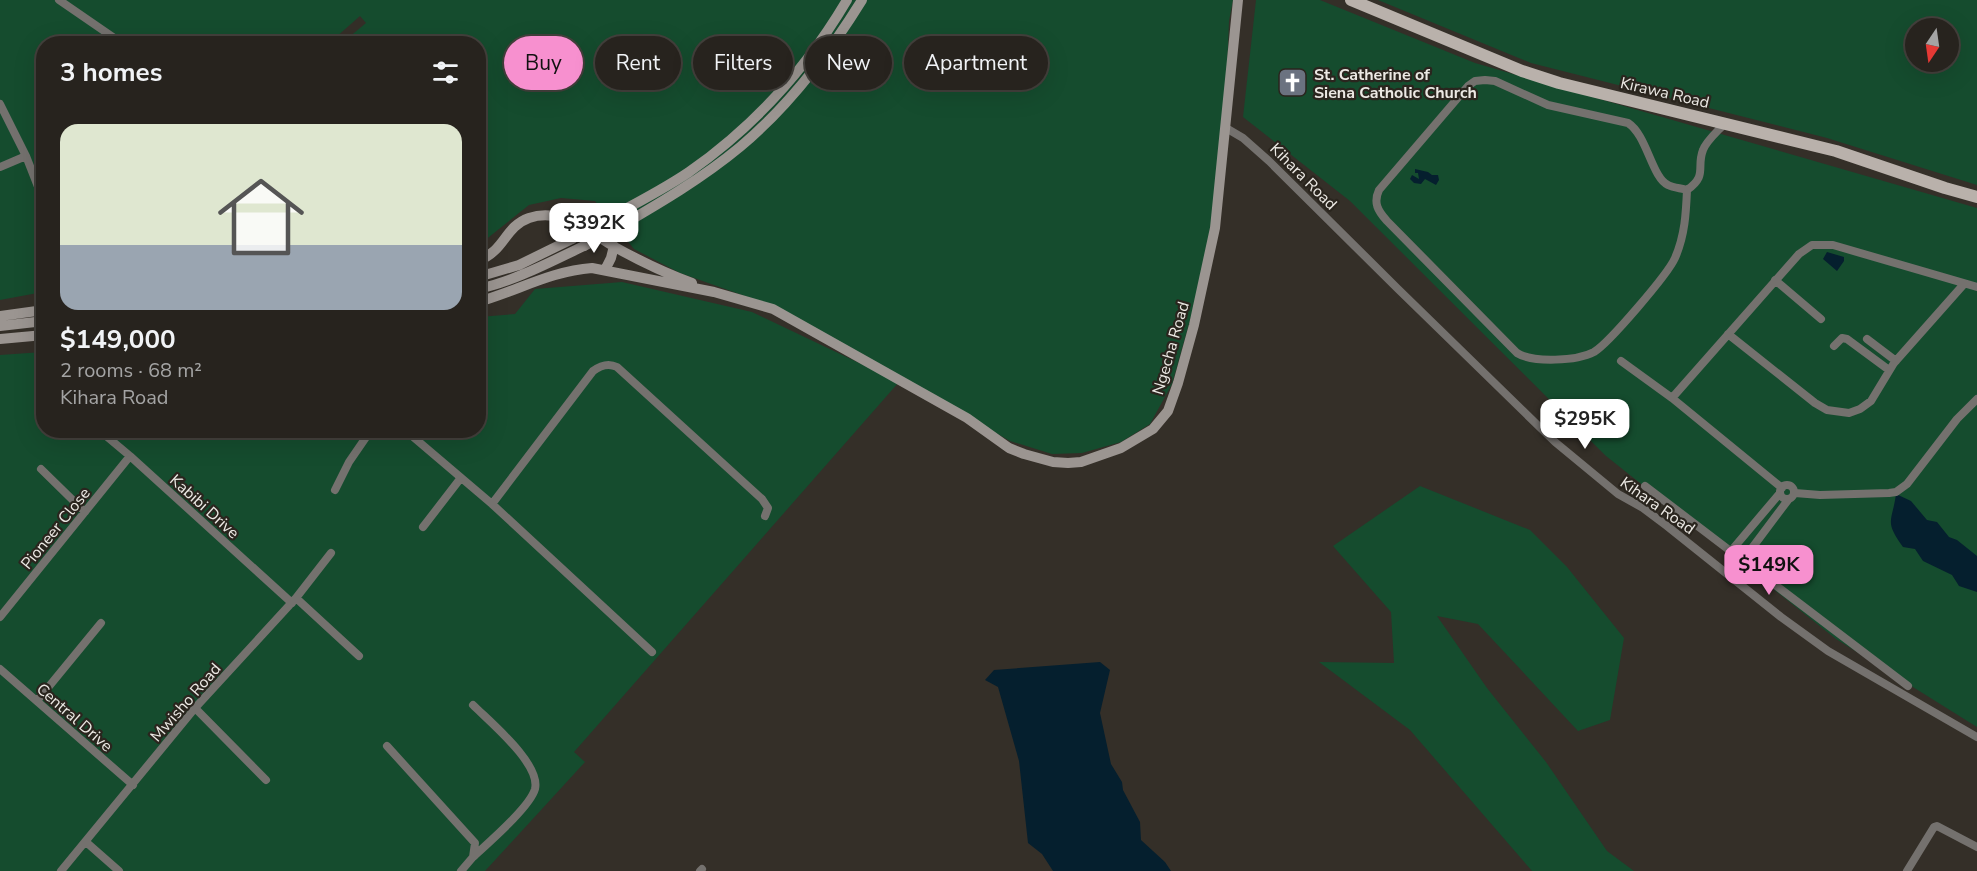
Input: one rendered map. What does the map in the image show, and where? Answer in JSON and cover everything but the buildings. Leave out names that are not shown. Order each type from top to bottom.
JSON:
[{"type":"main road","name":"Kirawa Road","points":[[1351,0],[1522,71],[1559,83],[1836,151],[1977,197]]},
{"type":"street","points":[[59,0],[111,36]]},
{"type":"street","points":[[486,275],[519,265],[572,238],[655,193],[689,171],[750,123],[770,104],[803,64],[847,0]]},
{"type":"street","points":[[486,287],[535,269],[607,234],[673,195],[720,162],[753,136],[802,86],[862,0]]},
{"type":"street","name":"Ngecha Road","points":[[486,299],[523,285],[568,272],[592,268],[714,292],[753,302],[791,319],[967,418],[1009,448],[1046,461],[1068,463],[1102,456],[1129,444],[1153,429],[1168,411],[1179,383],[1211,252],[1221,180],[1238,0]]},
{"type":"street","points":[[1687,190],[1670,186],[1662,180],[1638,131],[1628,123],[1548,105],[1495,81],[1485,80],[1474,81],[1468,86],[1379,190],[1376,204],[1387,221],[1517,352],[1530,358],[1576,358],[1601,347],[1670,268],[1686,222],[1687,190],[1697,182],[1702,171],[1704,147],[1725,123]]},
{"type":"street","points":[[0,104],[36,182]]},
{"type":"street","name":"Kihara Road","points":[[1226,128],[1243,138],[1269,160],[1472,362],[1555,441],[1618,494],[1643,508],[1821,646],[1887,687],[1977,737]]},
{"type":"street","points":[[0,167],[26,156]]},
{"type":"street","name":"Ngecha Road","points":[[486,256],[497,250],[511,230],[520,223],[538,216],[555,216],[566,219],[662,271],[714,292]]},
{"type":"street","points":[[1672,398],[1775,280],[1804,250],[1812,245],[1824,243],[1977,287]]},
{"type":"street","points":[[605,270],[614,246]]},
{"type":"street","points":[[1775,280],[1821,319]]},
{"type":"street","points":[[1728,334],[1815,403],[1827,410],[1849,413],[1871,401],[1896,361],[1964,284]]},
{"type":"street","points":[[0,316],[36,311]]},
{"type":"street","points":[[0,326],[36,322]]},
{"type":"street","points":[[0,339],[36,336]]},
{"type":"street","points":[[1834,346],[1845,338],[1889,370]]},
{"type":"street","points":[[1867,339],[1896,361]]},
{"type":"street","points":[[1621,361],[1672,398],[1781,490],[1784,499],[1788,500]]},
{"type":"street","points":[[492,504],[593,371],[604,365],[612,365],[617,367],[762,499],[768,508],[765,516]]},
{"type":"street","points":[[1795,493],[1820,495],[1896,492],[1907,484],[1957,419],[1977,399]]},
{"type":"street","name":"Kabibi Drive","points":[[109,438],[359,656]]},
{"type":"street","points":[[335,490],[349,462],[366,438]]},
{"type":"street","points":[[414,438],[492,504],[652,652]]},
{"type":"street","name":"Pioneer Close","points":[[0,617],[130,456]]},
{"type":"street","points":[[41,470],[84,512]]},
{"type":"street","points":[[423,527],[460,479]]},
{"type":"street","points":[[1731,551],[1781,490],[1790,485],[1795,493]]},
{"type":"street","points":[[1645,486],[1908,686]]},
{"type":"street","points":[[1743,560],[1795,493]]},
{"type":"street","name":"Mwisho Road","points":[[61,871],[195,708],[294,601],[331,553]]},
{"type":"street","points":[[37,701],[101,623]]},
{"type":"street","name":"Central Drive","points":[[0,669],[133,785]]},
{"type":"street","points":[[461,871],[512,820],[532,795],[536,786],[525,759],[473,705]]},
{"type":"street","points":[[195,708],[266,780]]},
{"type":"street","points":[[387,746],[475,843],[473,857]]},
{"type":"street","points":[[1907,871],[1934,827],[1937,826],[1977,847]]},
{"type":"street","points":[[86,842],[119,871]]},
{"type":"green space","points":[[0,0],[1233,0],[1229,21],[1218,191],[1194,306],[1172,384],[1150,424],[1121,442],[1082,453],[1052,454],[1010,441],[776,307],[680,273],[634,249],[595,201],[561,198],[529,205],[486,239],[486,36],[350,36],[366,23],[360,16],[337,36],[36,36],[36,293],[0,300]]},
{"type":"green space","points":[[1256,0],[1320,0],[1475,63],[1977,208],[1977,727],[1836,639],[1606,456],[1350,201],[1243,117]]},
{"type":"green space","points":[[1378,0],[1977,0],[1977,185],[1827,138],[1531,63]]},
{"type":"green space","points":[[622,282],[752,312],[899,382],[574,752],[585,762],[485,871],[0,871],[0,355],[36,352],[36,438],[486,438],[486,316],[515,314],[535,289]]},
{"type":"green space","points":[[1420,486],[1530,530],[1567,567],[1624,638],[1610,720],[1578,731],[1478,624],[1437,616],[1487,688],[1546,762],[1607,851],[1634,871],[1532,871],[1410,730],[1319,662],[1394,663],[1391,612],[1333,546]]},
{"type":"water","points":[[1415,169],[1438,175],[1439,180],[1436,185],[1425,179],[1421,184],[1414,183],[1410,179],[1412,175],[1419,179]]},
{"type":"water","points":[[1827,252],[1844,257],[1837,271],[1823,259]]},
{"type":"water","points":[[1896,494],[1911,501],[1927,520],[1937,522],[1949,537],[1957,540],[1977,556],[1977,592],[1959,586],[1952,575],[1923,561],[1915,549],[1903,547],[1891,526]]},
{"type":"water","points":[[1100,662],[1110,670],[1100,713],[1111,764],[1140,822],[1141,840],[1165,862],[1171,871],[1053,871],[1042,854],[1028,843],[1019,761],[998,687],[985,680],[994,670]]},
{"type":"place","name":"St. Catherine of Siena Catholic Church","points":[[1293,83]]}]
